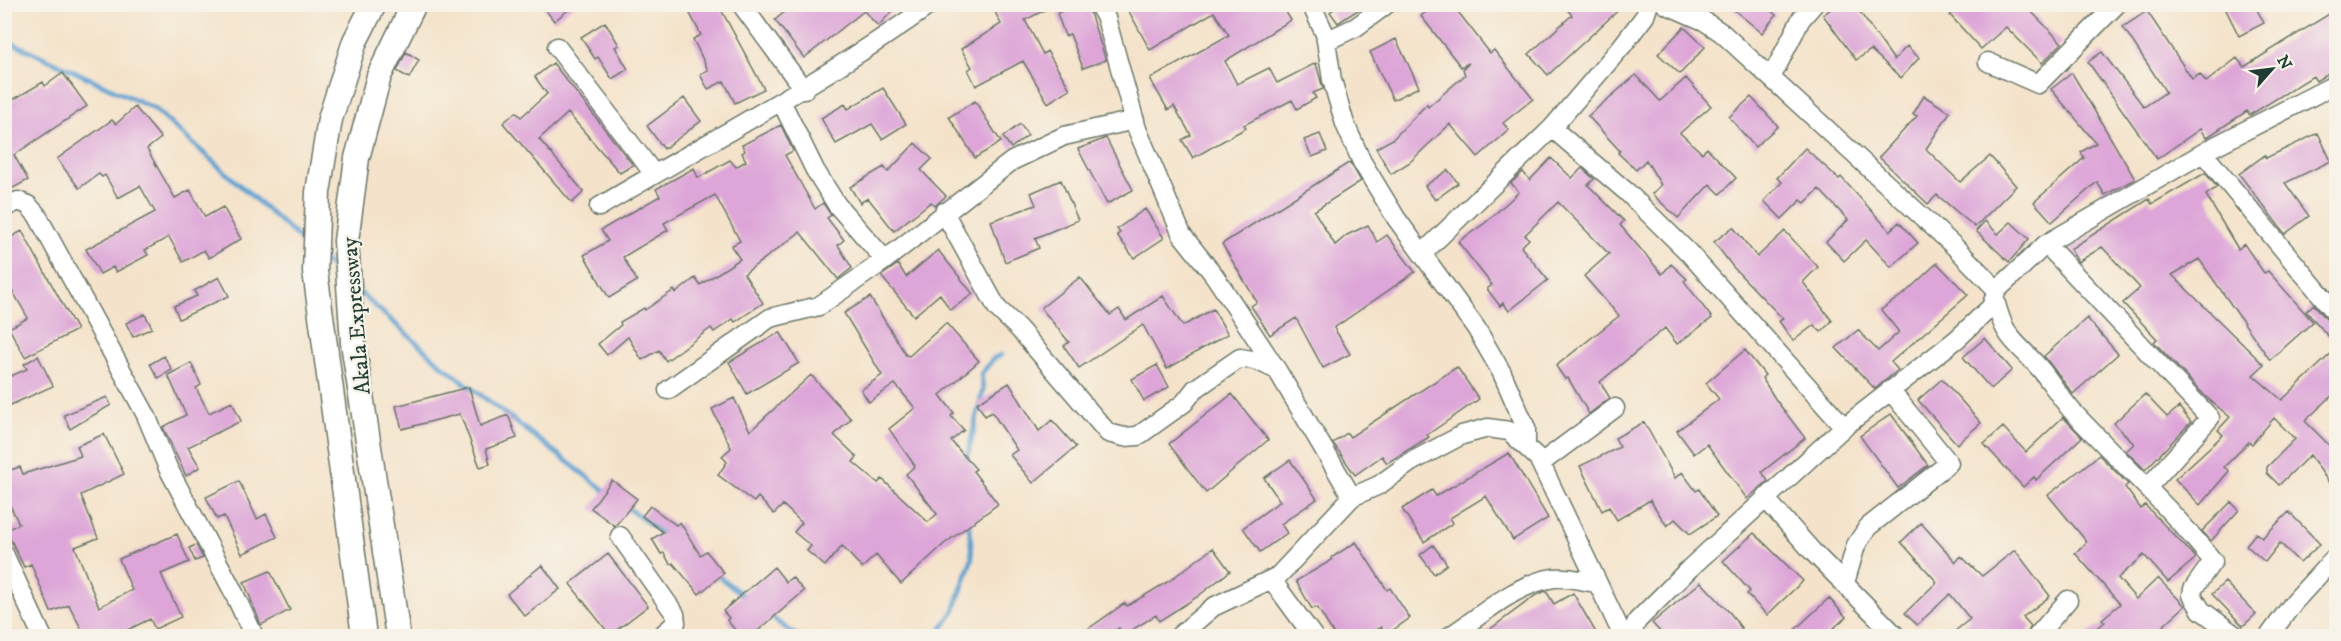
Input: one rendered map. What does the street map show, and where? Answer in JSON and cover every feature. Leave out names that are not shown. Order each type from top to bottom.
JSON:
[{"type":"main road","name":"Akala Expressway","points":[[364,636],[315,271],[318,192],[330,119],[355,41],[374,4]]},
{"type":"main road","name":"Akala Expressway","points":[[398,636],[353,343],[346,245],[357,158],[379,76],[414,4]]},
{"type":"street","points":[[741,4],[804,90]]},
{"type":"street","points":[[599,207],[781,101],[804,90],[855,58],[931,4]]},
{"type":"street","points":[[1098,4],[1111,35],[1135,120],[1182,235],[1214,275],[1277,370],[1352,497]]},
{"type":"street","points":[[1311,4],[1326,41],[1332,80],[1345,124],[1362,162],[1396,218],[1476,328],[1502,373],[1526,428],[1526,445]]},
{"type":"street","points":[[1326,41],[1356,27],[1388,4]]},
{"type":"street","points":[[1422,253],[1552,128],[1622,46],[1645,16],[1649,4]]},
{"type":"street","points":[[1665,4],[1704,21],[1722,33],[1953,245],[1996,295],[2001,324],[2013,343],[2037,365],[2070,408],[2213,561],[2193,589],[2192,595],[2201,610],[2236,636]]},
{"type":"street","points":[[1771,78],[1801,19],[1814,4]]},
{"type":"street","points":[[1988,62],[2037,84],[2117,4]]},
{"type":"street","points":[[557,47],[654,174]]},
{"type":"street","points":[[1179,636],[1213,607],[1272,580],[1352,497],[1379,484],[1411,462],[1462,435],[1488,428],[1509,431],[1526,445],[1541,463],[1620,630],[1634,629],[1765,498],[1844,427],[1957,339],[1991,307],[1996,295],[2046,244],[2282,110],[2337,84]]},
{"type":"street","points":[[781,101],[815,170],[837,205],[885,260]]},
{"type":"street","points":[[668,390],[770,318],[819,306],[885,260],[1012,161],[1043,145],[1092,128],[1135,120]]},
{"type":"street","points":[[1552,128],[1628,193],[1689,253],[1844,427]]},
{"type":"street","points":[[2204,154],[2337,313]]},
{"type":"street","points":[[4,208],[18,201],[28,205],[37,215],[146,415],[168,468],[232,589],[254,636]]},
{"type":"street","points":[[944,212],[997,308],[1019,329],[1108,433],[1124,437],[1138,436],[1184,403],[1195,388],[1240,358],[1258,361],[1277,370]]},
{"type":"street","points":[[2046,244],[2210,418],[2147,488]]},
{"type":"street","points":[[1845,583],[1856,545],[1868,527],[1949,463],[1890,390]]},
{"type":"street","points":[[1541,463],[1615,408]]},
{"type":"street","points":[[1494,429],[1516,409]]},
{"type":"street","points":[[1765,498],[1812,551],[1896,636]]},
{"type":"street","points":[[620,536],[675,614],[676,622],[661,636]]},
{"type":"street","points":[[4,554],[42,636]]},
{"type":"street","points":[[2269,636],[2294,602],[2337,556]]},
{"type":"street","points":[[1449,636],[1512,593],[1555,577],[1596,582]]},
{"type":"street","points":[[1272,580],[1313,636]]},
{"type":"street","points":[[2037,636],[2068,600]]},
{"type":"building","points":[[541,4],[576,4],[554,21]]},
{"type":"building","points":[[685,4],[718,4],[764,89],[735,103],[724,81],[708,89],[700,74],[708,70],[693,39],[701,35]]},
{"type":"building","points":[[794,4],[899,4],[878,26],[864,11],[804,58],[775,20]]},
{"type":"building","points":[[991,4],[1057,4],[1025,20],[1043,54],[1047,51],[1070,89],[1048,103],[1023,61],[976,86],[968,70],[972,67],[961,49],[1001,24]]},
{"type":"building","points":[[1080,4],[1087,4],[1106,60],[1083,68],[1070,34],[1065,36],[1057,13]]},
{"type":"building","points":[[1125,4],[1281,4],[1291,20],[1225,61],[1237,84],[1269,68],[1277,83],[1316,63],[1323,89],[1313,93],[1316,98],[1297,109],[1292,100],[1244,125],[1246,128],[1193,158],[1182,140],[1191,135],[1174,106],[1168,110],[1150,79],[1229,35],[1214,12],[1150,50]]},
{"type":"building","points":[[1341,4],[1367,4],[1338,23],[1330,12]]},
{"type":"building","points":[[1436,4],[1452,4],[1490,53],[1494,50],[1533,99],[1503,123],[1509,130],[1478,157],[1450,124],[1410,162],[1391,174],[1376,148],[1393,139],[1427,104],[1428,107],[1465,75],[1463,69],[1469,63],[1461,67],[1421,16]]},
{"type":"building","points":[[1562,4],[1625,4],[1548,75],[1529,54],[1572,15]]},
{"type":"building","points":[[1727,4],[1763,4],[1776,15],[1762,33]]},
{"type":"building","points":[[1837,4],[1854,4],[1894,60],[1907,46],[1919,58],[1901,78],[1871,50],[1856,60],[1823,15]]},
{"type":"building","points":[[1962,4],[2024,4],[2062,43],[2042,63],[2006,27],[1981,49],[1950,15]]},
{"type":"building","points":[[2223,4],[2254,4],[2264,23],[2239,36]]},
{"type":"building","points":[[2337,9],[2337,68],[2316,81],[2313,76],[2250,115],[2247,111],[2206,138],[2200,129],[2157,159],[2088,62],[2102,52],[2144,107],[2166,92],[2123,27],[2147,11],[2192,79],[2200,74],[2206,82],[2237,58],[2244,67]]},
{"type":"building","points":[[605,22],[619,45],[615,47],[628,69],[612,79],[598,57],[595,59],[581,37]]},
{"type":"building","points":[[1684,27],[1705,47],[1680,74],[1658,54]]},
{"type":"building","points":[[1396,39],[1419,87],[1393,100],[1370,52]]},
{"type":"building","points":[[406,52],[419,60],[409,78],[397,71]]},
{"type":"building","points":[[553,63],[633,165],[620,173],[568,113],[539,139],[584,192],[572,203],[503,123],[516,112],[521,117],[547,94],[535,77]]},
{"type":"building","points":[[63,73],[87,106],[14,155],[28,180],[4,193],[4,105],[43,82],[45,86]]},
{"type":"building","points":[[2072,73],[2135,179],[2105,195],[2097,182],[2052,222],[2034,202],[2084,158],[2081,152],[2096,143],[2051,89]]},
{"type":"building","points":[[1636,75],[1660,101],[1686,78],[1711,106],[1680,133],[1702,153],[1707,148],[1736,178],[1720,194],[1710,184],[1678,218],[1652,194],[1661,185],[1646,160],[1636,170],[1618,153],[1620,151],[1588,116]]},
{"type":"building","points":[[883,88],[906,124],[882,139],[872,124],[836,144],[821,118],[845,104],[848,109]]},
{"type":"building","points":[[1924,96],[1950,112],[1926,149],[1960,182],[1990,156],[2016,186],[1975,227],[1937,195],[1928,204],[1879,157],[1917,116],[1913,114]]},
{"type":"building","points":[[1751,97],[1778,126],[1755,147],[1729,117]]},
{"type":"building","points":[[684,98],[701,121],[664,149],[647,126]]},
{"type":"building","points":[[975,101],[1001,142],[975,158],[949,117]]},
{"type":"building","points":[[135,107],[161,138],[147,149],[175,198],[190,190],[205,217],[223,207],[241,239],[209,258],[204,250],[183,262],[169,237],[145,250],[148,255],[116,272],[113,267],[100,274],[86,249],[155,212],[140,186],[118,198],[105,175],[102,177],[99,174],[79,188],[57,159],[112,120],[116,124]]},
{"type":"building","points":[[1020,124],[1028,135],[1011,148],[1003,137]]},
{"type":"building","points":[[781,125],[793,151],[785,155],[815,209],[823,203],[831,215],[827,218],[844,240],[838,245],[852,268],[838,279],[800,232],[744,274],[763,303],[735,322],[733,319],[714,332],[711,328],[666,361],[659,350],[642,360],[628,337],[607,355],[598,344],[621,325],[620,322],[644,308],[645,310],[674,290],[676,293],[695,278],[700,285],[740,259],[731,246],[740,241],[715,195],[664,223],[668,230],[623,257],[637,281],[609,298],[584,255],[608,241],[601,230],[660,196],[656,189],[694,168],[698,178],[730,160],[736,167],[746,161],[742,153],[745,151],[742,145]]},
{"type":"building","points":[[2318,133],[2331,161],[2285,183],[2309,216],[2285,234],[2239,174],[2265,155],[2266,158]]},
{"type":"building","points":[[1320,134],[1327,151],[1312,157],[1304,140]]},
{"type":"building","points":[[1106,138],[1133,190],[1107,204],[1078,149]]},
{"type":"building","points":[[915,143],[932,159],[921,170],[946,196],[935,206],[931,202],[894,231],[868,198],[860,203],[850,187],[884,167],[888,172]]},
{"type":"building","points":[[1805,148],[1839,179],[1841,177],[1890,231],[1899,222],[1918,243],[1891,267],[1866,240],[1844,261],[1826,242],[1848,220],[1819,189],[1805,203],[1801,200],[1782,219],[1764,201],[1782,182],[1777,178]]},
{"type":"building","points":[[1551,158],[1572,178],[1582,168],[1594,179],[1588,185],[1624,221],[1620,225],[1662,274],[1671,264],[1687,279],[1684,281],[1712,318],[1677,344],[1665,328],[1600,382],[1610,398],[1589,414],[1568,378],[1565,379],[1556,366],[1619,316],[1584,276],[1609,254],[1558,202],[1525,235],[1529,239],[1521,247],[1548,280],[1509,311],[1503,303],[1500,306],[1487,289],[1492,285],[1458,242],[1485,223],[1519,192],[1511,183],[1523,172],[1530,180]]},
{"type":"building","points":[[1350,162],[1361,181],[1314,211],[1335,245],[1347,235],[1368,225],[1377,242],[1387,235],[1415,272],[1334,328],[1350,354],[1323,368],[1296,318],[1270,335],[1251,306],[1257,302],[1222,244]]},
{"type":"building","points":[[1448,170],[1458,183],[1435,200],[1425,186]]},
{"type":"building","points":[[2205,173],[2217,187],[2206,195],[2238,249],[2244,244],[2264,273],[2268,271],[2313,322],[2270,360],[2199,259],[2172,275],[2264,365],[2253,375],[2282,400],[2337,348],[2337,391],[2305,421],[2337,453],[2337,494],[2310,455],[2279,485],[2267,473],[2267,467],[2295,439],[2274,418],[2252,444],[2249,442],[2224,467],[2229,471],[2200,505],[2175,479],[2223,435],[2218,430],[2230,417],[2206,397],[2154,342],[2157,339],[2123,303],[2140,288],[2102,247],[2078,262],[2070,249],[2149,199],[2152,204]]},
{"type":"building","points":[[1061,180],[1078,220],[1035,238],[1039,248],[1005,262],[991,221],[1036,205],[1031,193]]},
{"type":"building","points":[[1145,209],[1164,238],[1134,258],[1117,235],[1120,233],[1117,229]]},
{"type":"building","points":[[1985,221],[1998,234],[2011,222],[2029,239],[2009,262],[1976,231]]},
{"type":"building","points":[[1733,227],[1757,257],[1785,231],[1818,267],[1803,282],[1832,321],[1821,332],[1814,325],[1793,341],[1779,321],[1783,319],[1733,267],[1714,242]]},
{"type":"building","points":[[22,231],[77,330],[25,357],[9,328],[28,318],[4,276],[4,241]]},
{"type":"building","points":[[938,250],[973,294],[950,310],[940,294],[914,316],[881,276],[898,264],[906,277]]},
{"type":"building","points":[[1937,263],[1968,295],[1891,362],[1898,370],[1875,389],[1836,348],[1858,330],[1878,351],[1899,332],[1881,310],[1905,293]]},
{"type":"building","points":[[219,277],[229,296],[179,319],[174,306],[197,296],[194,291]]},
{"type":"building","points":[[1080,277],[1110,315],[1119,309],[1126,320],[1163,296],[1183,326],[1213,309],[1228,334],[1167,369],[1143,325],[1079,368],[1064,346],[1069,342],[1041,308]]},
{"type":"building","points":[[870,297],[906,355],[909,356],[946,323],[979,361],[940,395],[954,413],[951,416],[964,430],[951,441],[976,469],[973,471],[998,504],[944,544],[901,584],[876,555],[862,568],[842,546],[825,566],[807,551],[811,546],[794,532],[802,523],[783,505],[774,514],[758,497],[754,502],[718,475],[727,462],[722,456],[731,448],[712,409],[734,398],[750,431],[811,375],[851,419],[834,435],[857,457],[853,462],[878,483],[882,479],[928,522],[937,514],[906,474],[915,466],[889,429],[915,408],[895,384],[869,402],[861,390],[882,375],[844,313]]},
{"type":"building","points":[[2314,304],[2328,321],[2337,324],[2337,346],[2306,311]]},
{"type":"building","points":[[145,314],[152,328],[133,337],[126,323]]},
{"type":"building","points":[[2087,318],[2118,354],[2073,394],[2044,356]]},
{"type":"building","points":[[780,332],[799,363],[747,394],[729,362]]},
{"type":"building","points":[[1985,338],[2012,370],[1991,389],[1963,357]]},
{"type":"building","points":[[1745,350],[1765,375],[1762,378],[1776,400],[1805,438],[1762,472],[1768,481],[1747,499],[1707,444],[1694,454],[1677,431],[1719,399],[1706,383]]},
{"type":"building","points":[[38,356],[53,386],[4,408],[4,379],[27,369],[24,364]]},
{"type":"building","points":[[164,356],[172,370],[158,378],[150,364]]},
{"type":"building","points":[[191,363],[201,385],[196,388],[209,413],[232,402],[241,421],[188,447],[200,467],[186,476],[163,427],[186,415],[168,375]]},
{"type":"building","points":[[1157,365],[1169,387],[1144,401],[1132,379]]},
{"type":"building","points":[[1457,367],[1479,399],[1427,435],[1429,437],[1387,463],[1382,456],[1355,475],[1333,443],[1347,433],[1350,437]]},
{"type":"building","points":[[1942,379],[1981,423],[1957,444],[1918,400]]},
{"type":"building","points":[[1009,383],[1039,431],[1052,420],[1076,447],[1033,483],[1010,455],[1017,450],[992,412],[985,416],[977,403]]},
{"type":"building","points":[[469,387],[480,426],[508,415],[517,438],[486,449],[490,464],[480,467],[460,414],[402,429],[396,406]]},
{"type":"building","points":[[1232,394],[1268,440],[1206,493],[1169,444]]},
{"type":"building","points":[[2145,394],[2167,417],[2179,407],[2191,422],[2145,470],[2126,451],[2134,444],[2114,423]]},
{"type":"building","points":[[107,397],[111,405],[70,429],[64,415]]},
{"type":"building","points":[[1891,414],[1928,465],[1898,488],[1860,436]]},
{"type":"building","points":[[2063,417],[2082,437],[2036,480],[2034,477],[2023,487],[1984,444],[2003,427],[2026,452]]},
{"type":"building","points":[[1644,422],[1675,478],[1682,472],[1696,491],[1699,489],[1717,516],[1690,534],[1675,519],[1667,526],[1650,500],[1617,520],[1609,507],[1602,511],[1580,466],[1620,447],[1615,438]]},
{"type":"building","points":[[104,434],[124,474],[81,495],[98,538],[75,547],[99,607],[132,590],[119,559],[177,534],[189,562],[161,574],[181,617],[155,629],[150,619],[115,636],[85,636],[69,605],[51,612],[31,564],[24,567],[6,530],[19,524],[4,493],[4,472],[20,467],[23,474],[81,456],[77,446]]},
{"type":"building","points":[[1509,453],[1548,518],[1513,540],[1486,496],[1450,518],[1453,523],[1424,542],[1402,509],[1432,490],[1436,496]]},
{"type":"building","points":[[2099,455],[2128,484],[2125,487],[2141,509],[2145,505],[2196,558],[2168,582],[2144,555],[2118,578],[2136,599],[2158,578],[2185,606],[2152,636],[2085,636],[2105,622],[2102,619],[2120,604],[2075,553],[2087,542],[2048,495]]},
{"type":"building","points":[[1290,460],[1317,499],[1281,524],[1287,533],[1260,552],[1243,528],[1280,501],[1264,478]]},
{"type":"building","points":[[612,480],[637,499],[615,526],[591,508]]},
{"type":"building","points":[[239,481],[257,519],[266,514],[277,537],[242,554],[224,516],[217,519],[206,497]]},
{"type":"building","points":[[2231,502],[2239,510],[2211,541],[2202,531]]},
{"type":"building","points":[[650,506],[676,525],[680,522],[700,555],[706,551],[724,573],[699,594],[673,563],[670,564],[664,553],[661,554],[652,539],[663,532],[642,516]]},
{"type":"building","points":[[2289,512],[2320,544],[2300,563],[2280,543],[2265,562],[2246,545],[2256,533],[2262,538]]},
{"type":"building","points":[[1921,523],[1956,562],[1961,556],[1982,576],[2015,550],[2050,596],[2023,617],[2031,626],[2026,636],[1949,636],[1970,619],[1950,594],[1917,625],[1905,613],[1937,582],[1901,542]]},
{"type":"building","points":[[1754,533],[1803,581],[1767,615],[1747,594],[1750,591],[1723,561]]},
{"type":"building","points":[[1356,542],[1387,590],[1390,588],[1410,618],[1386,635],[1381,627],[1365,636],[1335,636],[1317,607],[1312,609],[1296,581],[1332,560],[1331,558]]},
{"type":"building","points":[[196,545],[203,558],[195,561],[189,548]]},
{"type":"building","points":[[1433,545],[1447,564],[1434,574],[1420,555]]},
{"type":"building","points":[[1213,548],[1230,571],[1197,597],[1159,621],[1156,615],[1124,635],[1119,628],[1106,636],[1078,636],[1125,603],[1127,606],[1169,581]]},
{"type":"building","points":[[608,554],[648,606],[610,635],[570,584]]},
{"type":"building","points":[[542,565],[560,589],[525,616],[507,594]]},
{"type":"building","points":[[774,567],[786,582],[792,577],[804,591],[752,636],[740,636],[723,611]]},
{"type":"building","points":[[270,571],[290,610],[261,625],[244,582]]},
{"type":"building","points":[[1701,582],[1731,614],[1747,636],[1664,636],[1652,623]]},
{"type":"building","points":[[2225,582],[2256,614],[2243,626],[2212,594]]},
{"type":"building","points":[[1546,591],[1554,604],[1573,593],[1598,636],[1481,636],[1536,595]]},
{"type":"building","points":[[1829,598],[1846,617],[1825,636],[1788,636]]},
{"type":"waterway","points":[[4,39],[153,108],[309,247]]},
{"type":"waterway","points":[[323,260],[341,275]]},
{"type":"waterway","points":[[357,290],[443,366],[608,493]]},
{"type":"waterway","points":[[966,463],[983,389],[981,374],[994,358],[1001,355]]},
{"type":"waterway","points":[[625,506],[666,536]]},
{"type":"waterway","points":[[937,636],[954,611],[972,558],[969,520]]},
{"type":"waterway","points":[[714,573],[747,598]]},
{"type":"waterway","points":[[768,615],[797,636]]}]
